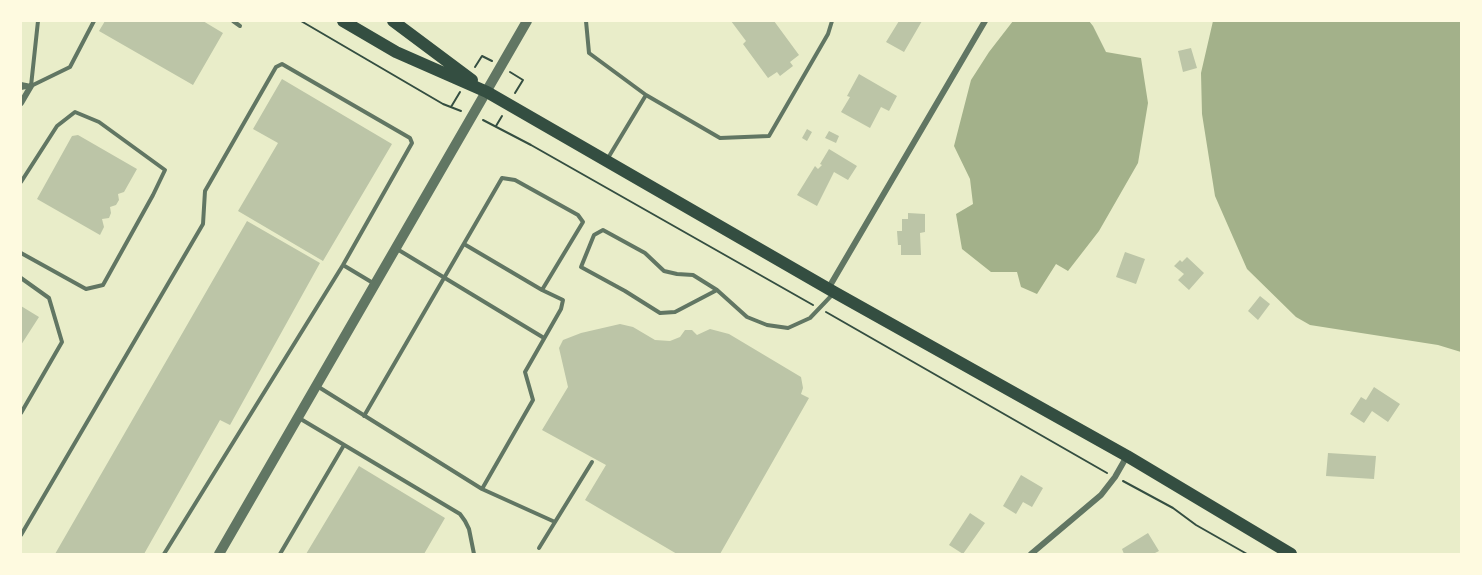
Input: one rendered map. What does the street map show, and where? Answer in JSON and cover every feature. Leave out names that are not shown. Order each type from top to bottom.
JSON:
[{"type":"main road","points":[[343,21],[396,52],[487,92],[831,290],[1127,456],[1291,554]]},
{"type":"main road","points":[[393,21],[487,92]]},
{"type":"street","points":[[219,554],[527,21]]},
{"type":"street","points":[[831,290],[985,21]]},
{"type":"street","points":[[21,103],[31,86]]},
{"type":"street","points":[[1031,554],[1101,495],[1127,456]]},
{"type":"lane","points":[[31,86],[38,21]]},
{"type":"lane","points":[[21,86],[31,86],[70,67],[94,21]]},
{"type":"lane","points":[[233,21],[240,26]]},
{"type":"lane","points":[[586,21],[589,53],[646,95],[720,138],[769,136],[828,34],[832,21]]},
{"type":"lane","points":[[21,535],[203,224],[204,192],[279,65],[282,64],[411,140],[412,143],[343,265],[164,554]]},
{"type":"lane","points":[[606,161],[646,95]]},
{"type":"lane","points":[[21,182],[57,126],[75,112],[99,122],[165,170],[103,285],[86,289],[21,253]]},
{"type":"lane","points":[[364,416],[502,178],[515,180],[578,215],[583,222],[542,290]]},
{"type":"lane","points":[[717,290],[675,312],[660,313],[580,267],[594,235],[603,230],[645,252],[664,271],[693,275],[717,290],[747,317],[767,325],[788,328],[810,318],[831,290]]},
{"type":"lane","points":[[464,244],[563,300],[561,309],[525,372],[533,400],[482,489]]},
{"type":"lane","points":[[396,249],[544,338]]},
{"type":"lane","points":[[343,265],[375,285]]},
{"type":"lane","points":[[21,278],[49,298],[62,342],[21,413]]},
{"type":"lane","points":[[317,386],[482,489],[555,522]]},
{"type":"lane","points":[[298,417],[460,514],[468,529],[474,554]]},
{"type":"lane","points":[[280,554],[344,445]]},
{"type":"lane","points":[[539,548],[592,462]]},
{"type":"path","points":[[302,21],[451,107]]},
{"type":"path","points":[[496,126],[1173,508],[1196,525],[1247,554]]},
{"type":"shaded area","points":[[1013,21],[1089,21],[1106,52],[1141,58],[1148,103],[1138,163],[1099,231],[1068,271],[1056,264],[1037,294],[1021,287],[1017,272],[991,272],[962,249],[956,214],[973,204],[970,179],[954,146],[971,80]]},
{"type":"shaded area","points":[[1213,21],[1461,21],[1461,352],[1438,345],[1310,325],[1296,317],[1247,269],[1215,196],[1202,114],[1201,73]]},
{"type":"building","points":[[105,21],[203,21],[223,33],[193,85],[99,31]]},
{"type":"building","points":[[731,21],[774,21],[799,55],[790,62],[793,66],[780,76],[777,72],[768,78],[743,44],[746,41]]},
{"type":"building","points":[[899,21],[922,21],[904,52],[886,42]]},
{"type":"building","points":[[1191,48],[1197,68],[1183,72],[1178,51]]},
{"type":"building","points":[[859,74],[897,96],[889,111],[881,107],[870,128],[841,112]]},
{"type":"building","points":[[282,79],[392,144],[323,261],[238,211],[278,143],[253,129]]},
{"type":"building","points":[[807,129],[812,132],[807,141],[802,138]]},
{"type":"building","points":[[829,131],[839,136],[836,143],[825,138]]},
{"type":"building","points":[[78,135],[137,169],[124,192],[118,194],[119,200],[116,205],[110,207],[109,218],[102,219],[104,227],[100,235],[37,199],[72,136]]},
{"type":"building","points":[[829,149],[857,166],[848,180],[834,172],[817,206],[797,195],[815,166],[818,169],[822,165],[820,164]]},
{"type":"building","points":[[908,213],[925,214],[925,232],[920,233],[921,255],[901,255],[897,231],[902,231],[902,219],[908,219]]},
{"type":"building","points":[[247,221],[320,263],[230,425],[220,420],[144,554],[55,554]]},
{"type":"building","points":[[1125,252],[1145,259],[1136,284],[1116,277]]},
{"type":"building","points":[[1187,257],[1204,273],[1189,290],[1178,280],[1184,274],[1174,266]]},
{"type":"building","points":[[1260,296],[1270,304],[1258,320],[1248,311]]},
{"type":"building","points":[[21,306],[39,317],[21,345]]},
{"type":"building","points":[[620,324],[633,327],[655,340],[670,341],[680,337],[685,330],[692,330],[697,335],[710,329],[729,334],[801,377],[803,388],[801,394],[809,398],[720,554],[677,554],[585,500],[606,465],[542,430],[568,387],[559,348],[563,340],[581,333]]},
{"type":"building","points":[[1374,387],[1400,404],[1388,422],[1372,411],[1364,423],[1350,414],[1361,397],[1366,400]]},
{"type":"building","points":[[1328,453],[1376,456],[1374,479],[1326,476]]},
{"type":"building","points":[[359,466],[445,518],[424,554],[306,554]]},
{"type":"building","points":[[1021,475],[1043,488],[1032,507],[1023,502],[1016,514],[1003,506]]},
{"type":"building","points":[[970,513],[985,523],[963,554],[949,545]]},
{"type":"building","points":[[1148,533],[1159,551],[1153,554],[1124,554],[1122,549]]}]
